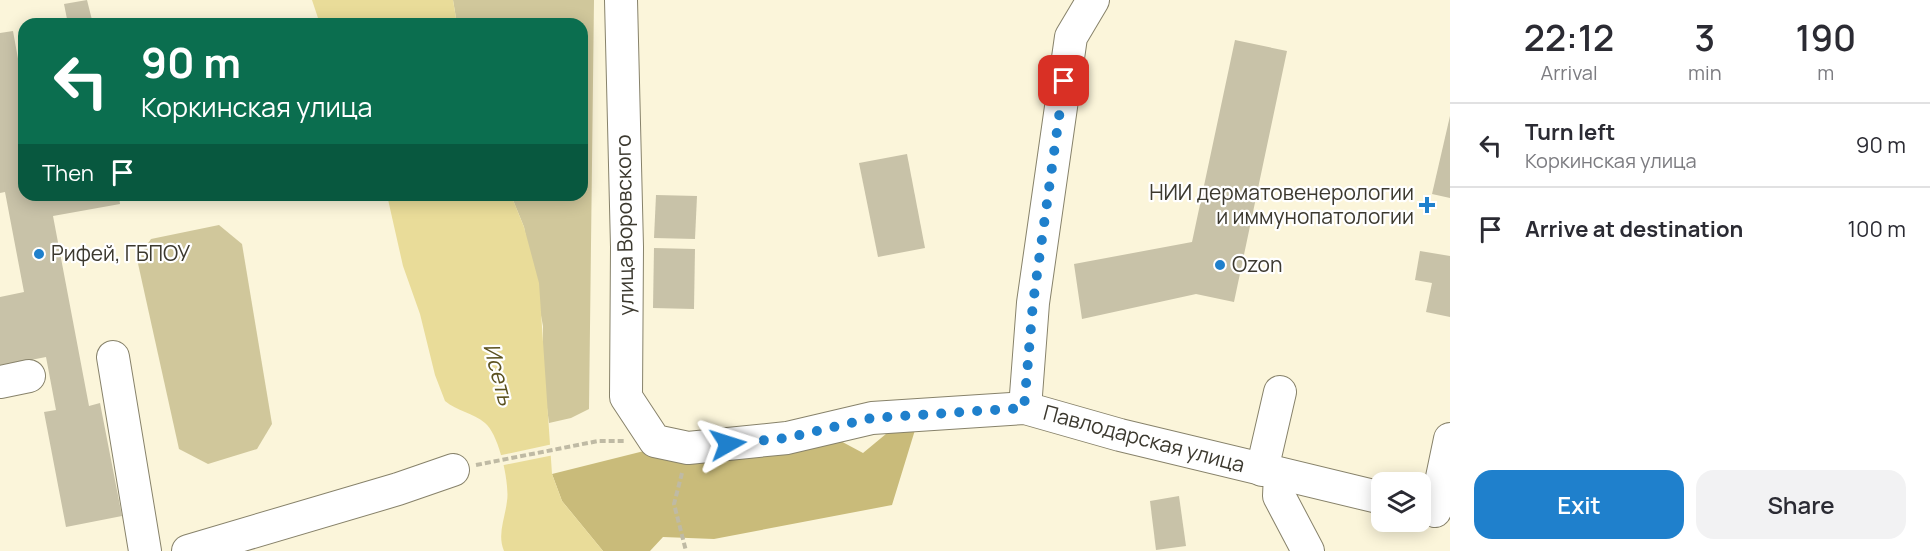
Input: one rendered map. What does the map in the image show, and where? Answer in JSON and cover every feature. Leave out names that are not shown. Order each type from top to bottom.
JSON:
[{"type":"street","name":"улица Воровского","points":[[621,0],[627,247],[626,397],[655,441]]},
{"type":"street","points":[[1024,408],[1033,303],[1071,36],[1093,0]]},
{"type":"street","points":[[113,357],[145,551]]},
{"type":"street","points":[[1280,392],[1271,472],[1279,496],[1308,551]]},
{"type":"street","name":"Павлодарская улица","points":[[655,441],[688,448],[787,438],[872,418],[1024,408],[1120,435],[1371,495]]},
{"type":"street","points":[[1435,511],[1450,439]]},
{"type":"street","points":[[188,551],[399,489],[453,470]]},
{"type":"path","points":[[453,470],[598,441]]},
{"type":"path","points":[[686,551],[674,504],[688,448]]},
{"type":"shaded area","points":[[453,0],[594,0],[589,409],[571,418],[549,423],[543,378],[543,326],[524,227],[513,201],[588,201],[588,18],[456,18]]},
{"type":"shaded area","points":[[219,225],[242,244],[272,424],[257,449],[208,464],[179,449],[137,259],[151,239]]},
{"type":"shaded area","points":[[892,429],[915,430],[892,505],[714,539],[663,537],[650,551],[603,551],[562,501],[552,474],[648,450],[835,438],[863,453]]},
{"type":"water","points":[[312,0],[453,0],[456,18],[318,18]]},
{"type":"water","name":"Исеть","points":[[388,201],[513,201],[524,227],[539,283],[552,474],[562,501],[603,551],[504,551],[501,532],[507,493],[499,448],[495,437],[485,423],[445,401],[435,375],[420,314],[403,266]]},
{"type":"pier","points":[[553,444],[554,455],[499,466],[497,456]]},
{"type":"building","points":[[87,0],[92,18],[67,18],[64,4]]},
{"type":"building","name":"Рифей, ГБПОУ","points":[[13,31],[18,59],[18,201],[120,201],[120,204],[53,216],[89,406],[100,403],[122,516],[66,527],[44,412],[56,410],[46,357],[0,366],[0,297],[24,292],[5,192],[0,193],[0,33]]},
{"type":"building","points":[[1235,40],[1287,51],[1234,302],[1196,294],[1082,319],[1074,264],[1192,242]]},
{"type":"building","points":[[1450,116],[1450,198],[1432,194]]},
{"type":"building","points":[[907,154],[925,248],[878,257],[859,163]]},
{"type":"building","points":[[656,195],[697,196],[695,239],[654,238]]},
{"type":"building","points":[[654,248],[695,249],[694,309],[653,308]]},
{"type":"building","points":[[1420,251],[1450,256],[1450,317],[1426,312],[1432,283],[1415,280]]},
{"type":"building","points":[[1179,496],[1186,546],[1156,550],[1150,501]]},
{"type":"place","name":"НИИ дерматовенерологии и иммунопатологии","points":[[1427,205]]},
{"type":"place","name":"Рифей, ГБПОУ","points":[[39,254]]},
{"type":"place","name":"Ozon","points":[[1220,265]]},
{"type":"route","points":[[728,444],[787,438],[872,418],[1024,408],[1033,303],[1064,81]]}]
